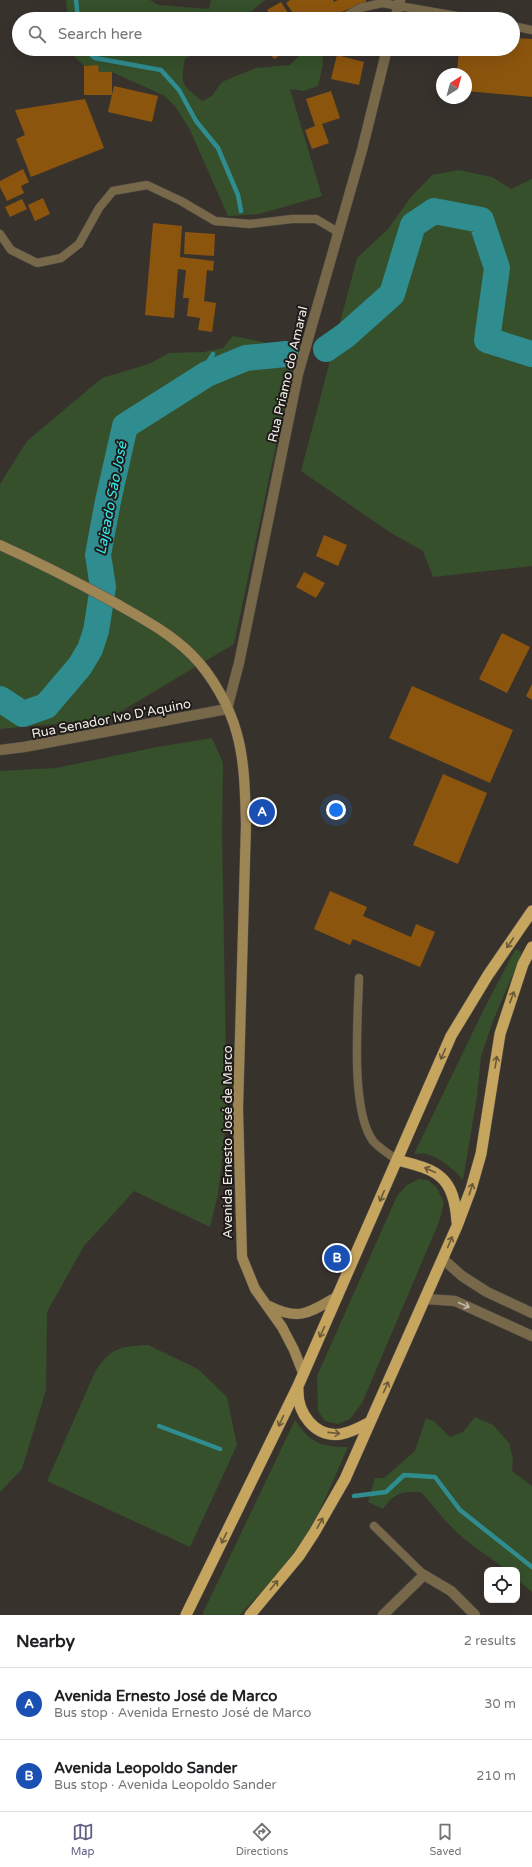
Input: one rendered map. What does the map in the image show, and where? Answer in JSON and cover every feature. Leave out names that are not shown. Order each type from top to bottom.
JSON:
[{"type":"highway","points":[[186,1615],[298,1386],[451,1036],[488,974],[532,911]]},
{"type":"highway","points":[[250,1615],[299,1556],[345,1479],[426,1299],[457,1226],[471,1189],[481,1154],[500,1034],[523,964],[532,947]]},
{"type":"highway","points":[[397,1160],[430,1169],[436,1172],[445,1181],[453,1194],[457,1226]]},
{"type":"highway","points":[[298,1386],[298,1400],[303,1414],[312,1425],[325,1432],[340,1434],[354,1431],[370,1422]]},
{"type":"main road","name":"Avenida Ernesto José de Marco","points":[[0,545],[78,583],[145,620],[167,634],[193,656],[214,683],[237,733],[244,780],[246,824],[238,1109],[240,1231],[242,1256],[255,1290],[267,1305],[285,1333],[303,1373]]},
{"type":"main road","name":"Avenida Ernesto José de Marco","points":[[267,1305],[283,1313],[299,1315],[314,1310],[338,1296]]},
{"type":"street","points":[[397,12],[399,2]]},
{"type":"street","name":"Rua Priamo do Amaral","points":[[227,709],[239,663],[298,374],[362,150],[385,56]]},
{"type":"street","name":"Rua Senador Ivo D'Aquino","points":[[0,750],[24,747],[227,709]]},
{"type":"street","points":[[443,1259],[462,1276],[487,1292],[532,1313]]},
{"type":"street","points":[[426,1299],[455,1301],[532,1336]]},
{"type":"street","points":[[383,1615],[424,1575],[451,1591],[475,1615]]},
{"type":"lane","points":[[353,12],[360,8],[382,3],[399,2],[443,12]]},
{"type":"lane","points":[[520,27],[532,30]]},
{"type":"lane","points":[[0,234],[11,250],[37,263],[61,258],[79,244],[99,208],[113,192],[147,185],[181,200],[216,221],[250,224],[292,219],[316,220],[338,232]]},
{"type":"lane","points":[[359,978],[359,1099],[365,1126],[374,1142],[397,1160]]},
{"type":"lane","points":[[374,1526],[424,1575]]},
{"type":"green space","points":[[66,0],[150,0],[158,5],[209,9],[211,0],[265,0],[250,12],[67,12]]},
{"type":"green space","points":[[74,56],[191,56],[185,58],[183,74],[184,84],[202,101],[212,96],[222,82],[256,68],[290,65],[298,56],[322,56],[323,65],[318,86],[304,91],[290,89],[322,196],[259,214],[228,216],[190,130],[177,109],[165,96],[112,72],[99,72],[98,65],[84,66]]},
{"type":"green space","points":[[459,170],[492,177],[511,189],[532,179],[532,566],[433,577],[423,551],[391,533],[301,471],[357,258],[388,229],[410,198],[432,175]]},
{"type":"green space","points":[[233,336],[268,343],[293,365],[234,644],[108,719],[0,729],[0,484],[27,441],[102,378],[149,364],[169,353],[204,352],[223,348]]},
{"type":"green space","points":[[212,738],[223,763],[222,832],[227,1116],[218,1194],[210,1227],[134,1191],[84,1246],[47,1312],[46,1390],[22,1469],[0,1492],[0,771],[56,768],[157,747]]},
{"type":"green space","points":[[515,950],[521,952],[520,958],[493,1021],[481,1056],[477,1096],[463,1180],[452,1168],[437,1158],[427,1154],[414,1154],[484,1009]]},
{"type":"green space","points":[[419,1179],[428,1180],[437,1188],[444,1203],[439,1222],[362,1403],[350,1419],[338,1424],[325,1421],[318,1411],[317,1376],[397,1196],[407,1185]]},
{"type":"green space","points":[[148,1345],[198,1369],[227,1397],[237,1445],[190,1547],[47,1481],[95,1372],[111,1353],[123,1348]]},
{"type":"green space","points":[[475,1417],[493,1425],[509,1443],[513,1459],[512,1471],[532,1486],[532,1592],[520,1582],[520,1567],[502,1567],[461,1537],[421,1492],[399,1494],[391,1499],[383,1509],[368,1502],[375,1478],[384,1478],[415,1451],[426,1418],[435,1422],[450,1437],[463,1432]]},
{"type":"green space","points":[[295,1420],[300,1428],[311,1439],[323,1445],[348,1447],[323,1502],[306,1535],[291,1556],[240,1615],[202,1615]]},
{"type":"building","points":[[290,0],[333,0],[334,2],[338,0],[366,0],[366,2],[341,12],[292,12],[286,3]]},
{"type":"building","points":[[281,2],[287,12],[268,12],[267,10]]},
{"type":"building","points":[[520,38],[532,39],[532,97],[472,92],[472,68],[457,68],[458,56],[520,56]]},
{"type":"building","points":[[272,56],[279,56],[274,59]]},
{"type":"building","points":[[337,56],[364,62],[359,85],[331,79]]},
{"type":"building","points":[[98,65],[99,72],[112,72],[112,95],[84,95],[84,66]]},
{"type":"building","points":[[114,86],[158,96],[152,122],[108,112]]},
{"type":"building","points":[[331,91],[340,118],[322,124],[329,143],[312,149],[305,130],[315,126],[306,99]]},
{"type":"building","points":[[85,99],[104,148],[31,177],[16,139],[25,135],[15,110]]},
{"type":"building","points":[[23,169],[29,182],[21,186],[24,193],[7,201],[0,187],[0,181]]},
{"type":"building","points":[[43,198],[50,214],[35,221],[28,205]]},
{"type":"building","points":[[22,199],[27,209],[10,217],[5,207]]},
{"type":"building","points":[[153,223],[182,226],[180,257],[214,261],[213,271],[207,270],[204,301],[216,303],[212,332],[198,330],[200,318],[187,316],[189,298],[183,298],[186,270],[178,269],[174,318],[145,315]]},
{"type":"building","points":[[185,232],[215,234],[214,256],[184,254]]},
{"type":"building","points":[[324,535],[347,545],[338,566],[316,556]]},
{"type":"building","points":[[304,572],[325,583],[316,598],[296,587]]},
{"type":"building","points":[[502,633],[530,647],[507,693],[479,679]]},
{"type":"building","points":[[532,684],[532,700],[526,696]]},
{"type":"building","points":[[412,686],[513,730],[490,783],[389,738]]},
{"type":"building","points":[[443,774],[487,793],[458,864],[413,845]]},
{"type":"building","points":[[330,891],[367,907],[363,916],[411,937],[416,924],[435,932],[420,967],[353,939],[350,945],[314,929]]},
{"type":"waterway","points":[[76,0],[77,12]]},
{"type":"waterway","points":[[93,56],[95,58],[161,70],[179,90],[196,121],[218,148],[238,195],[241,211]]},
{"type":"waterway","name":"Lajeado São José","points":[[326,349],[346,335],[392,294],[413,225],[434,211],[481,220],[497,268],[487,340],[532,354]]},
{"type":"waterway","points":[[207,374],[208,362],[213,354]]},
{"type":"waterway","name":"Lajeado São José","points":[[0,699],[23,714],[46,706],[80,666],[90,649],[96,631],[103,587],[98,555],[108,501],[125,426],[207,374],[246,358],[286,354]]},
{"type":"waterway","points":[[159,1426],[220,1449]]},
{"type":"waterway","points":[[354,1496],[386,1492],[404,1475],[435,1477],[460,1510],[532,1567]]},
{"type":"place","name":"Avenida Ernesto José de Marco","points":[[262,812]]},
{"type":"place","name":"Avenida Leopoldo Sander","points":[[337,1258]]}]
